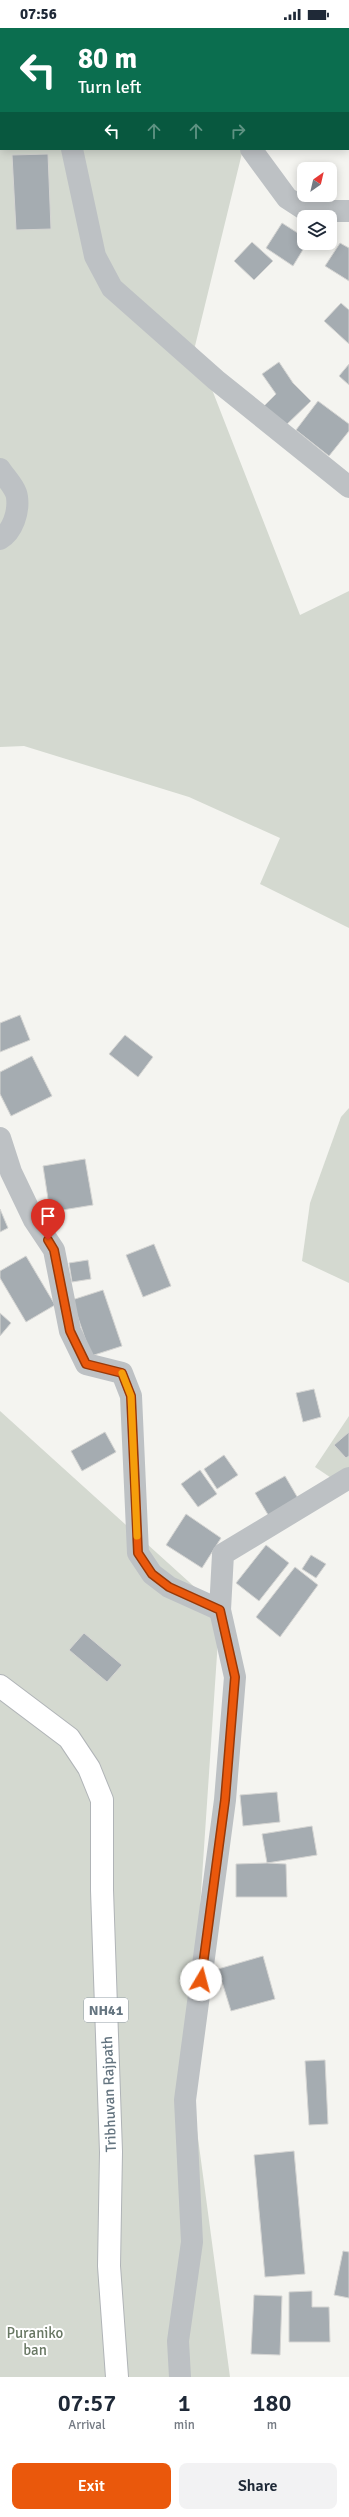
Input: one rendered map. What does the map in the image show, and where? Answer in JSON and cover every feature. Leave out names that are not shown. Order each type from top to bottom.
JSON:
[{"type":"highway","name":"Tribhuvan Rajpath","points":[[0,1686],[69,1738],[89,1768],[102,1800],[102,1890],[111,2152],[109,2266],[117,2377]]},
{"type":"street","points":[[72,150],[95,256],[112,288],[216,380],[349,487]]},
{"type":"street","points":[[253,150],[288,198],[307,211],[349,211]]},
{"type":"street","points":[[0,469],[17,496],[15,520],[6,536],[0,539]]},
{"type":"street","points":[[0,1138],[11,1172],[34,1220],[54,1250],[70,1331],[86,1364],[122,1373],[131,1396],[138,1553],[152,1574],[169,1587],[220,1610]]},
{"type":"street","points":[[180,2377],[178,2341],[192,2242],[185,2100],[225,1800],[235,1677],[220,1610],[223,1554],[349,1478]]},
{"type":"green space","points":[[0,150],[243,150],[195,346],[300,615],[349,591],[349,928],[260,884],[280,838],[189,797],[24,746],[0,747]]},
{"type":"green space","points":[[349,1108],[349,1283],[302,1261],[310,1203],[341,1117]]},
{"type":"green space","name":"Puraniko ban","points":[[0,1411],[220,1610],[189,2071],[230,2377],[0,2377]]},
{"type":"green space","points":[[349,1416],[349,1490],[315,1467]]},
{"type":"building","points":[[48,154],[51,229],[16,230],[12,155]]},
{"type":"building","points":[[282,223],[297,233],[297,250],[303,250],[293,266],[266,248]]},
{"type":"building","points":[[252,242],[273,261],[254,280],[234,261]]},
{"type":"building","points":[[340,243],[349,248],[349,281],[325,266],[335,250],[337,250]]},
{"type":"building","points":[[341,303],[349,310],[349,344],[324,321]]},
{"type":"building","points":[[279,362],[293,383],[311,401],[283,428],[263,407],[276,394],[262,374]]},
{"type":"building","points":[[349,364],[349,385],[339,376]]},
{"type":"building","points":[[318,401],[349,424],[349,431],[329,456],[296,430]]},
{"type":"building","points":[[20,1015],[30,1040],[0,1052],[0,1023]]},
{"type":"building","points":[[125,1035],[153,1057],[138,1077],[109,1054]]},
{"type":"building","points":[[32,1056],[52,1096],[11,1116],[0,1094],[0,1072]]},
{"type":"building","points":[[85,1159],[93,1205],[50,1212],[43,1166]]},
{"type":"building","points":[[0,1209],[8,1228],[0,1232]]},
{"type":"building","points":[[154,1244],[171,1286],[143,1297],[126,1255]]},
{"type":"building","points":[[26,1256],[55,1305],[26,1322],[0,1278],[0,1271]]},
{"type":"building","points":[[88,1260],[91,1279],[72,1282],[69,1263]]},
{"type":"building","points":[[103,1290],[122,1346],[91,1356],[72,1300]]},
{"type":"building","points":[[0,1313],[11,1323],[0,1336]]},
{"type":"building","points":[[314,1389],[321,1417],[303,1422],[296,1393]]},
{"type":"building","points":[[105,1432],[116,1452],[82,1471],[71,1451]]},
{"type":"building","points":[[349,1432],[349,1456],[346,1458],[334,1445]]},
{"type":"building","points":[[224,1455],[238,1475],[217,1489],[204,1469]]},
{"type":"building","points":[[200,1470],[217,1494],[198,1507],[181,1484]]},
{"type":"building","points":[[285,1476],[299,1500],[270,1518],[255,1493]]},
{"type":"building","points":[[186,1514],[221,1538],[202,1568],[166,1545]]},
{"type":"building","points":[[266,1545],[289,1563],[259,1601],[236,1583]]},
{"type":"building","points":[[311,1555],[326,1564],[316,1578],[302,1569]]},
{"type":"building","points":[[295,1567],[318,1585],[280,1637],[256,1617]]},
{"type":"building","points":[[84,1633],[122,1665],[107,1682],[69,1650]]},
{"type":"building","points":[[277,1792],[280,1822],[243,1826],[240,1795]]},
{"type":"building","points":[[312,1826],[317,1855],[267,1863],[262,1834]]},
{"type":"building","points":[[236,1864],[286,1864],[287,1897],[236,1897]]},
{"type":"building","points":[[263,1956],[275,1999],[231,2011],[218,1969]]},
{"type":"building","points":[[325,2060],[328,2124],[309,2125],[305,2061]]},
{"type":"building","points":[[294,2151],[305,2274],[265,2277],[254,2155]]},
{"type":"building","points":[[343,2251],[349,2252],[349,2298],[334,2295]]},
{"type":"building","points":[[312,2291],[312,2307],[329,2307],[330,2342],[289,2342],[289,2292]]},
{"type":"building","points":[[254,2295],[282,2296],[280,2355],[251,2354]]},
{"type":"slow traffic","points":[[122,1373],[131,1396],[137,1536]]},
{"type":"route","points":[[48,1240],[54,1250],[62,1300],[70,1331],[86,1364],[122,1373],[131,1396],[138,1553],[152,1574],[169,1587],[220,1610],[235,1677],[225,1800],[201,1980]]}]
